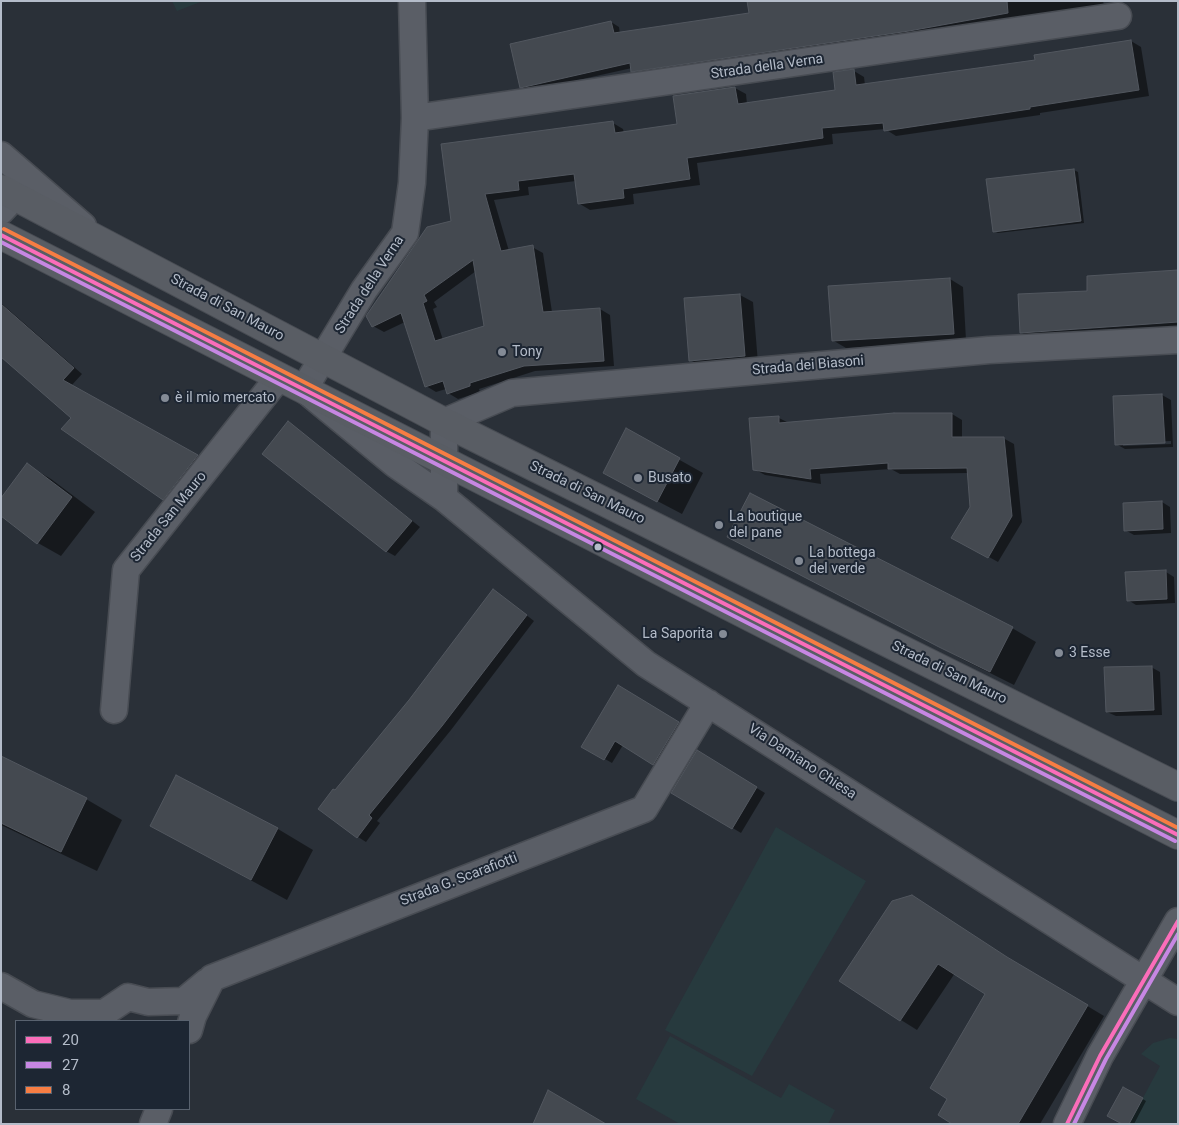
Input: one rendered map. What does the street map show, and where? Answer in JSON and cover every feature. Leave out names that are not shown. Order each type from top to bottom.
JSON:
[{"type":"main road","name":"Strada di San Mauro","points":[[6,199],[100,241],[444,422],[1178,787]]},
{"type":"main road","points":[[1,236],[1178,835]]},
{"type":"street","name":"Strada della Verna","points":[[304,389],[324,359],[364,290],[405,234],[412,183],[415,118],[412,1]]},
{"type":"street","name":"Strada della Verna","points":[[415,118],[1118,16]]},
{"type":"street","points":[[1,155],[100,241]]},
{"type":"street","name":"Strada dei Biasoni","points":[[444,422],[512,393],[989,350],[1178,340]]},
{"type":"street","name":"Strada San Mauro","points":[[114,710],[126,570],[279,377]]},
{"type":"street","name":"Via Damiano Chiesa","points":[[304,389],[395,464],[444,498],[646,664],[1178,1002]]},
{"type":"street","points":[[444,422],[444,498]]},
{"type":"street","name":"Strada G. Scarafiotti","points":[[1,986],[33,1004],[70,1013],[104,1013],[128,998],[148,1002],[184,1001],[212,978],[644,809],[708,703]]},
{"type":"street","points":[[1067,1124],[1100,1056],[1178,921]]},
{"type":"street","points":[[190,1025],[192,1016],[212,978]]},
{"type":"street","points":[[153,1124],[159,1110]]},
{"type":"green space","points":[[172,1],[203,1],[177,11]]},
{"type":"green space","points":[[776,827],[866,881],[752,1076],[665,1030]]},
{"type":"green space","points":[[670,1036],[781,1098],[789,1084],[835,1110],[828,1124],[680,1124],[636,1099]]},
{"type":"green space","points":[[1170,1038],[1178,1039],[1178,1124],[1129,1124],[1160,1066],[1141,1054],[1153,1043]]},
{"type":"building","points":[[747,1],[1007,1],[1008,13],[909,31],[631,72],[630,63],[520,88],[510,44],[611,21],[614,33],[749,13]]},
{"type":"building","points":[[1131,40],[1139,90],[884,131],[883,123],[822,128],[823,138],[687,158],[690,179],[623,189],[624,198],[578,204],[574,174],[518,181],[519,190],[485,194],[501,251],[533,245],[543,312],[600,308],[604,361],[524,366],[470,383],[470,386],[447,394],[443,381],[425,387],[401,313],[372,327],[366,316],[427,227],[451,221],[441,144],[613,121],[615,133],[677,124],[673,96],[735,87],[738,104],[835,90],[833,72],[854,69],[856,85],[1035,60],[1034,55]],"holes":[[[473,260],[484,326],[435,341],[423,303],[427,301],[424,295]]]},
{"type":"building","points":[[1074,169],[1081,221],[993,232],[986,179]]},
{"type":"building","points":[[1178,270],[1178,322],[1020,333],[1018,294],[1087,291],[1087,276]]},
{"type":"building","points":[[950,278],[954,334],[832,341],[828,286]]},
{"type":"building","points":[[740,294],[745,356],[689,361],[684,298]]},
{"type":"building","points":[[1,304],[74,368],[63,380],[198,455],[163,500],[61,429],[71,418],[1,357]]},
{"type":"building","points":[[1162,394],[1165,443],[1115,445],[1113,396]]},
{"type":"building","points":[[894,413],[952,413],[952,437],[1004,437],[1012,516],[988,558],[951,538],[970,507],[967,468],[888,469],[888,463],[810,469],[811,479],[753,470],[749,418],[779,416],[779,423]]},
{"type":"building","points":[[288,421],[412,521],[386,552],[262,454]]},
{"type":"building","points":[[626,428],[680,458],[657,502],[603,473]]},
{"type":"building","points":[[27,463],[72,497],[37,544],[1,516],[1,498]]},
{"type":"building","points":[[750,493],[1013,627],[990,672],[727,537]]},
{"type":"building","points":[[1162,501],[1163,529],[1124,531],[1123,503]]},
{"type":"building","points":[[1166,570],[1167,599],[1127,601],[1125,572]]},
{"type":"building","points":[[493,589],[527,615],[442,726],[369,815],[372,818],[357,838],[318,809],[409,700]]},
{"type":"building","points":[[1152,666],[1154,710],[1106,712],[1104,667]]},
{"type":"building","points":[[618,685],[679,722],[653,765],[615,741],[604,760],[581,747]]},
{"type":"building","points":[[697,750],[757,787],[732,829],[671,793]]},
{"type":"building","points":[[1,756],[87,798],[61,852],[1,823]]},
{"type":"building","points":[[176,775],[278,828],[251,880],[150,826]]},
{"type":"building","points":[[912,895],[1007,957],[1088,1005],[1018,1124],[952,1124],[938,1115],[947,1099],[930,1088],[985,994],[938,964],[900,1021],[839,981],[892,901]]},
{"type":"building","points":[[1123,1087],[1143,1098],[1129,1124],[1122,1124],[1107,1116]]},
{"type":"building","points":[[548,1090],[606,1124],[533,1124]]},
{"type":"transit line","name":"8","points":[[4,229],[1178,828]]},
{"type":"transit line","name":"20","points":[[1,235],[1178,835]]},
{"type":"transit line","name":"27","points":[[1,242],[1175,841]]},
{"type":"transit line","name":"20","points":[[1067,1124],[1100,1056],[1178,921]]},
{"type":"transit line","name":"27","points":[[1074,1124],[1106,1059],[1178,934]]},
{"type":"place","name":"Tony","points":[[502,352]]},
{"type":"place","name":"è il mio mercato","points":[[165,398]]},
{"type":"place","name":"Busato","points":[[638,478]]},
{"type":"place","name":"La boutique del pane","points":[[719,525]]},
{"type":"place","name":"La bottega del verde","points":[[799,561]]},
{"type":"place","name":"La Saporita","points":[[723,634]]},
{"type":"place","name":"3 Esse","points":[[1059,653]]}]
